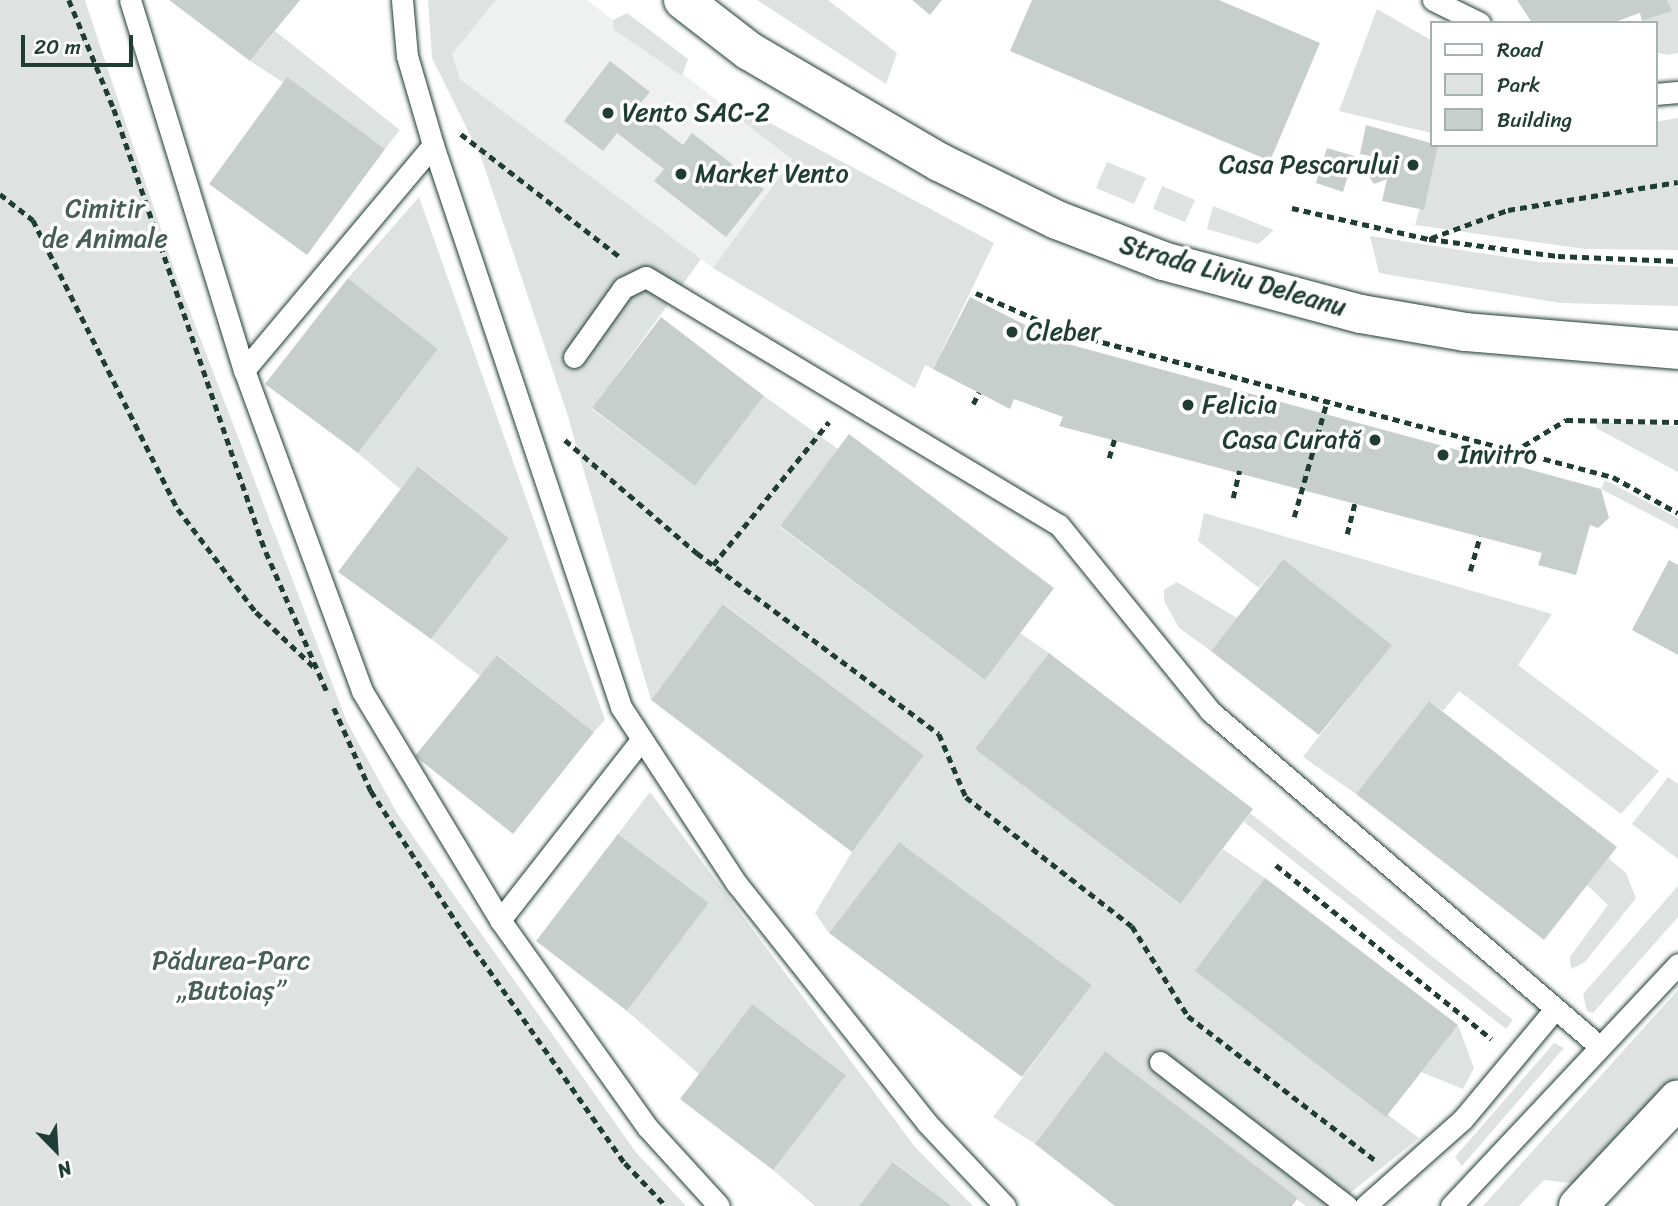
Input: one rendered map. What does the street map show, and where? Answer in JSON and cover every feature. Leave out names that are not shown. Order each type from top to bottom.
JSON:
[{"type":"main road","name":"Strada Liviu Deleanu","points":[[683,0],[750,51],[904,144],[1057,220],[1163,261],[1439,328],[1678,351]]},
{"type":"main road","points":[[1578,1206],[1678,1099]]},
{"type":"lane","points":[[130,0],[244,370],[362,691],[500,920],[648,1128],[719,1206]]},
{"type":"lane","points":[[402,0],[407,56],[433,145],[621,707],[737,884],[927,1123],[1005,1206]]},
{"type":"lane","points":[[1433,0],[1476,21]]},
{"type":"lane","points":[[1657,94],[1678,92]]},
{"type":"lane","points":[[244,370],[433,145]]},
{"type":"lane","points":[[574,357],[623,288],[646,277],[851,395],[1059,525],[1210,710],[1599,1046]]},
{"type":"lane","points":[[500,920],[642,739]]},
{"type":"lane","points":[[1451,1206],[1678,964]]},
{"type":"lane","points":[[1365,1206],[1400,1180],[1514,1058],[1555,1009]]},
{"type":"lane","points":[[1160,1062],[1347,1206]]},
{"type":"path","points":[[421,104],[646,277]]},
{"type":"path","points":[[1429,239],[1508,210],[1678,182]]},
{"type":"path","points":[[0,194],[33,220],[178,509],[256,612],[318,671]]},
{"type":"path","points":[[1292,208],[1429,239],[1558,256],[1678,261]]},
{"type":"path","points":[[976,293],[1068,333],[1326,405],[1613,477],[1678,513]]},
{"type":"path","points":[[973,404],[979,393]]},
{"type":"path","points":[[713,565],[851,395]]},
{"type":"path","points":[[518,400],[713,565],[939,734],[966,797],[1132,926],[1188,1016],[1400,1180]]},
{"type":"path","points":[[1294,517],[1326,405]]},
{"type":"path","points":[[1512,452],[1566,420],[1678,422]]},
{"type":"path","points":[[1109,458],[1114,440]]},
{"type":"path","points":[[1233,498],[1239,471]]},
{"type":"path","points":[[1347,534],[1355,502]]},
{"type":"path","points":[[1470,571],[1480,536]]},
{"type":"path","points":[[1276,865],[1514,1058]]},
{"type":"shaded area","points":[[482,0],[587,0],[792,158],[713,268],[432,58]]},
{"type":"green space","name":"Pădurea-Parc „Butoiaș”","points":[[0,0],[85,0],[176,275],[347,722],[397,813],[451,891],[635,1151],[686,1206],[0,1206]]},
{"type":"green space","points":[[428,0],[496,0],[452,54],[460,79],[701,259],[592,409],[695,486],[764,396],[838,449],[780,527],[985,680],[1020,633],[1049,653],[976,749],[1179,904],[1223,849],[1265,878],[1196,971],[1419,1138],[1334,1206],[1306,1206],[1105,1051],[1035,1144],[993,1117],[1092,985],[899,842],[829,933],[815,913],[852,852],[924,755],[724,604],[651,700],[566,410],[481,157],[432,58]]},
{"type":"green space","points":[[757,0],[828,0],[897,53],[886,84]]},
{"type":"green space","points":[[1667,0],[1678,0],[1678,53],[1667,55],[1657,52],[1657,21],[1642,21],[1671,11]]},
{"type":"green space","points":[[1377,9],[1430,39],[1430,133],[1339,111]]},
{"type":"green space","points":[[627,13],[688,59],[682,76],[614,30],[613,20]]},
{"type":"green space","points":[[275,31],[400,130],[385,149],[250,61]]},
{"type":"green space","points":[[740,107],[994,243],[933,369],[925,365],[915,388],[713,268],[792,159],[736,116]]},
{"type":"green space","points":[[1678,118],[1678,250],[1585,249],[1415,225],[1437,147],[1657,147],[1657,122]]},
{"type":"green space","points":[[1107,162],[1146,178],[1134,204],[1096,188]]},
{"type":"green space","points":[[1162,186],[1195,200],[1185,222],[1153,209]]},
{"type":"green space","points":[[419,197],[605,720],[594,732],[498,655],[480,676],[431,639],[509,538],[419,466],[400,489],[358,453],[438,349],[348,278]]},
{"type":"green space","points":[[1213,206],[1274,230],[1258,244],[1207,229]]},
{"type":"green space","points":[[1370,236],[1539,262],[1678,267],[1678,306],[1560,303],[1379,273]]},
{"type":"green space","points":[[1597,422],[1678,426],[1678,472],[1596,428]]},
{"type":"green space","points":[[1605,480],[1678,518],[1678,529],[1601,489]]},
{"type":"green space","points":[[1204,513],[1552,614],[1518,665],[1659,771],[1621,814],[1459,691],[1443,711],[1429,701],[1356,794],[1303,757],[1391,645],[1283,559],[1259,588],[1198,541]]},
{"type":"green space","points":[[1177,582],[1237,618],[1211,651],[1179,628],[1164,601],[1164,590]]},
{"type":"green space","points":[[1668,777],[1678,784],[1678,859],[1632,824]]},
{"type":"green space","points":[[650,792],[915,1147],[973,1206],[952,1206],[894,1162],[859,1206],[815,1206],[773,1170],[845,1074],[752,1004],[699,1074],[627,1011],[709,903],[618,834]]},
{"type":"green space","points":[[1250,813],[1513,1020],[1506,1029],[1244,822]]},
{"type":"green space","points":[[1608,858],[1626,873],[1636,898],[1585,962],[1571,969],[1570,957],[1608,905],[1587,885]]},
{"type":"green space","points":[[1678,886],[1678,917],[1593,1013],[1587,1011],[1583,994]]},
{"type":"green space","points":[[1678,990],[1678,1076],[1579,1184],[1544,1180],[1519,1206],[1483,1206]]},
{"type":"green space","points":[[1458,1025],[1474,1068],[1463,1089],[1421,1072]]},
{"type":"green space","points":[[1554,1043],[1564,1048],[1462,1166],[1455,1157]]},
{"type":"building","points":[[169,0],[300,0],[250,61]]},
{"type":"building","points":[[912,0],[942,0],[930,15]]},
{"type":"building","points":[[1032,0],[1219,0],[1320,43],[1270,161],[1010,51]]},
{"type":"building","points":[[1517,0],[1667,0],[1672,11],[1642,21],[1640,13],[1618,21],[1531,21]]},
{"type":"building","points":[[610,61],[650,92],[636,109],[683,145],[692,133],[764,189],[726,237],[654,181],[664,169],[617,133],[603,151],[564,121]]},
{"type":"building","points":[[287,77],[385,149],[307,255],[209,184]]},
{"type":"building","points":[[1366,125],[1430,143],[1430,147],[1438,147],[1424,210],[1382,201],[1387,179],[1374,184],[1366,172],[1376,157],[1360,154]]},
{"type":"building","points":[[1327,148],[1354,156],[1343,192],[1316,183]]},
{"type":"building","points":[[348,278],[438,349],[358,453],[265,384]]},
{"type":"building","points":[[970,297],[1057,341],[1601,489],[1609,518],[1598,528],[1590,525],[1576,575],[1538,565],[1542,553],[1059,426],[1063,417],[1014,399],[1010,409],[933,369]]},
{"type":"building","points":[[661,317],[764,396],[695,486],[592,408]]},
{"type":"building","points":[[849,434],[1054,588],[985,680],[780,526]]},
{"type":"building","points":[[418,466],[509,538],[431,639],[338,572]]},
{"type":"building","points":[[1283,559],[1392,645],[1319,735],[1211,651]]},
{"type":"building","points":[[1669,560],[1678,565],[1678,655],[1632,630]]},
{"type":"building","points":[[723,604],[924,755],[852,852],[651,700]]},
{"type":"building","points":[[1049,653],[1253,809],[1180,904],[975,749]]},
{"type":"building","points":[[497,655],[594,732],[513,834],[415,756]]},
{"type":"building","points":[[1429,701],[1617,847],[1544,940],[1356,794]]},
{"type":"building","points":[[618,834],[709,903],[627,1011],[536,941]]},
{"type":"building","points":[[899,842],[1092,985],[1022,1077],[829,933]]},
{"type":"building","points":[[1265,878],[1458,1025],[1386,1117],[1195,971]]},
{"type":"building","points":[[752,1004],[846,1075],[773,1170],[680,1099]]},
{"type":"building","points":[[1105,1051],[1298,1198],[1292,1206],[1115,1206],[1035,1144]]},
{"type":"building","points":[[893,1162],[952,1206],[859,1206]]},
{"type":"place","name":"Vento SAC-2","points":[[608,113]]},
{"type":"place","name":"Casa Pescarului","points":[[1413,165]]},
{"type":"place","name":"Market Vento","points":[[681,174]]},
{"type":"place","name":"Cleber","points":[[1012,332]]},
{"type":"place","name":"Felicia","points":[[1188,405]]},
{"type":"place","name":"Casa Curată","points":[[1375,440]]},
{"type":"place","name":"Invitro","points":[[1443,455]]},
{"type":"park label","name":"Cimitir de Animale","points":[[105,224]]}]
